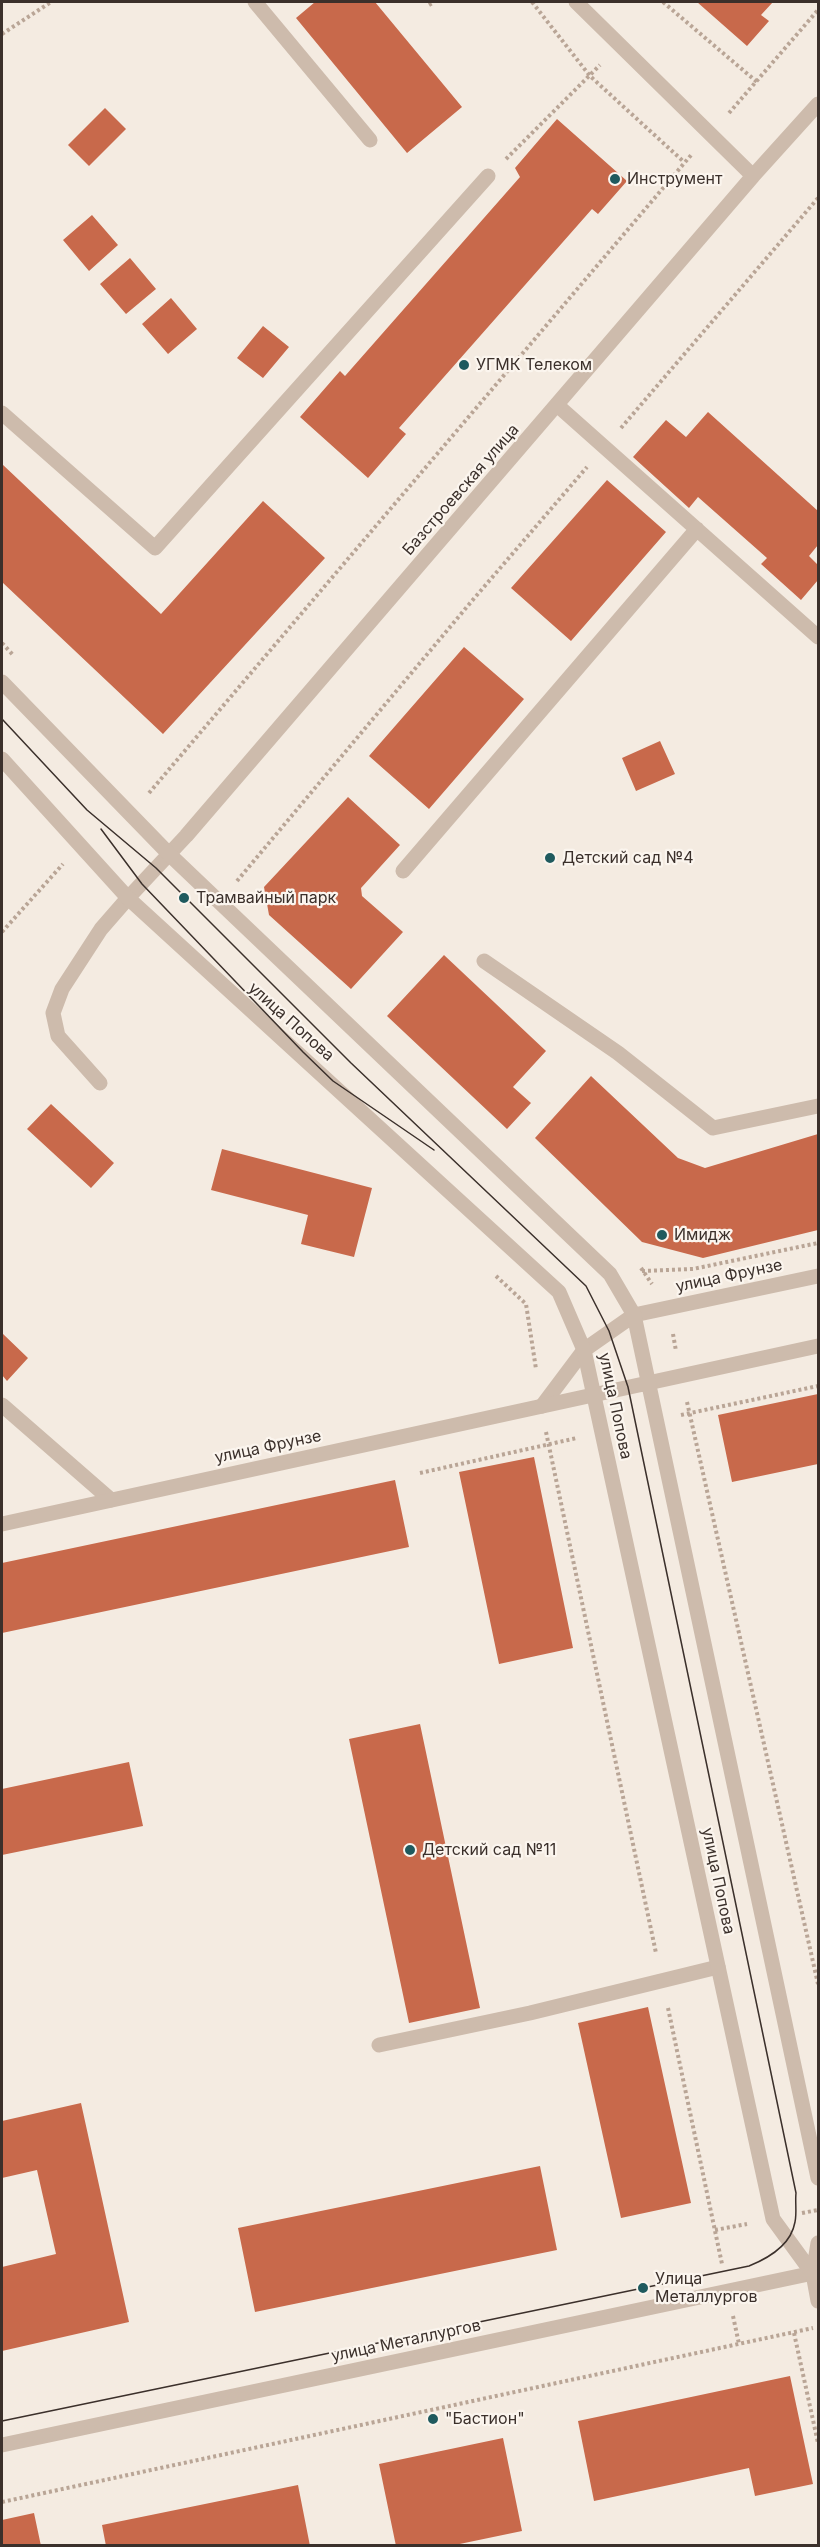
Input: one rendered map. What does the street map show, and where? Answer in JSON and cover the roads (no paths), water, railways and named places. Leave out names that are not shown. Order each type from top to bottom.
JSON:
[{"type":"street","points":[[255,2],[370,140]]},
{"type":"street","points":[[576,2],[753,176]]},
{"type":"street","name":"Базстроевская улица","points":[[100,1083],[58,1036],[53,1013],[62,988],[101,929],[170,854],[753,176],[819,104]]},
{"type":"street","points":[[2,413],[155,548],[488,176]]},
{"type":"street","points":[[557,405],[819,637]]},
{"type":"street","points":[[403,871],[697,529]]},
{"type":"street","points":[[2,682],[170,854],[610,1274],[634,1315],[819,2178]]},
{"type":"street","name":"улица Попова","points":[[2,759],[128,898],[559,1292],[584,1350],[773,2219],[816,2273]]},
{"type":"street","points":[[484,961],[618,1053],[713,1128],[819,1106]]},
{"type":"street","name":"улица Фрунзе","points":[[542,1406],[584,1350],[634,1315],[819,1276]]},
{"type":"street","name":"улица Фрунзе","points":[[2,1524],[819,1346]]},
{"type":"street","points":[[2,1405],[111,1500]]},
{"type":"street","points":[[379,2045],[530,2013],[718,1967]]},
{"type":"street","name":"улица Попова","points":[[819,2243],[816,2273],[819,2301]]},
{"type":"street","name":"улица Металлургов","points":[[2,2445],[816,2273]]},
{"type":"tram line","points":[[2,719],[87,810],[156,868],[351,1063],[586,1286],[609,1331],[628,1387],[796,2193],[796,2219],[789,2237],[778,2250],[749,2266],[2,2421]]},
{"type":"tram line","points":[[101,829],[142,884],[333,1081],[434,1150]]},
{"type":"place","name":"Инструмент","points":[[615,179]]},
{"type":"place","name":"УГМК Телеком","points":[[464,365]]},
{"type":"place","name":"Детский сад №4","points":[[550,858]]},
{"type":"place","name":"Трамвайный парк","points":[[184,898]]},
{"type":"place","name":"Имидж","points":[[662,1235]]},
{"type":"place","name":"Детский сад №11","points":[[410,1850]]},
{"type":"place","name":"Улица Металлургов","points":[[643,2288]]},
{"type":"place","name":"\"Бастион\"","points":[[433,2419]]}]
